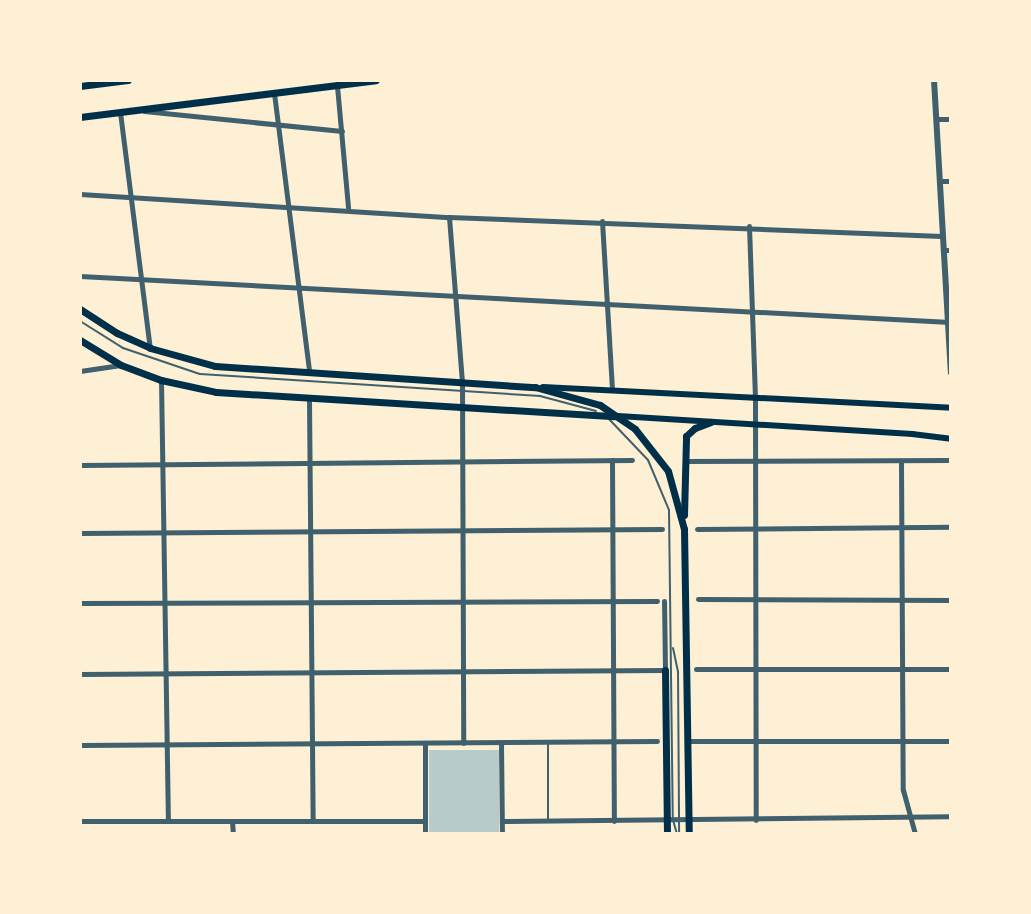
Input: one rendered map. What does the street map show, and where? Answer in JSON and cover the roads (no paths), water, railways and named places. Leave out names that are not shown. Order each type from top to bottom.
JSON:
[{"type":"main road","points":[[80,86],[128,80]]},
{"type":"main road","points":[[80,117],[376,80]]},
{"type":"main road","points":[[80,309],[117,333],[150,348],[215,366],[462,383],[951,408]]},
{"type":"main road","points":[[80,340],[121,365],[161,380],[227,393],[912,434],[951,439]]},
{"type":"main road","points":[[535,387],[580,396],[618,416],[647,443],[668,471],[684,529]]},
{"type":"main road","points":[[667,834],[677,820],[688,741],[683,641],[686,436],[695,428],[711,422]]},
{"type":"main road","points":[[665,670],[677,820],[689,834]]},
{"type":"street","points":[[934,80],[942,236],[947,250],[951,373]]},
{"type":"street","points":[[337,86],[348,208]]},
{"type":"street","points":[[274,93],[309,372]]},
{"type":"street","points":[[135,110],[342,131]]},
{"type":"street","points":[[120,112],[150,348]]},
{"type":"street","points":[[936,119],[951,119]]},
{"type":"street","points":[[939,181],[951,181]]},
{"type":"street","points":[[80,194],[288,204],[449,217],[749,226],[942,236]]},
{"type":"street","points":[[449,217],[462,383],[460,673],[463,743]]},
{"type":"street","points":[[602,221],[612,389]]},
{"type":"street","points":[[749,226],[755,397],[756,820]]},
{"type":"street","points":[[80,276],[950,322]]},
{"type":"street","points":[[80,371],[121,365]]},
{"type":"street","points":[[161,380],[165,464],[168,821]]},
{"type":"street","points":[[309,400],[313,821]]},
{"type":"street","points":[[612,460],[614,821]]},
{"type":"street","points":[[80,465],[632,460]]},
{"type":"street","points":[[684,461],[951,460]]},
{"type":"street","points":[[901,461],[903,790],[915,834]]},
{"type":"street","points":[[697,529],[951,527]]},
{"type":"street","points":[[80,533],[662,529]]},
{"type":"street","points":[[698,599],[951,600]]},
{"type":"street","points":[[80,603],[661,601],[665,670],[80,674]]},
{"type":"street","points":[[696,669],[951,669]]},
{"type":"street","points":[[80,745],[657,741]]},
{"type":"street","points":[[688,741],[951,741]]},
{"type":"street","points":[[425,743],[425,834]]},
{"type":"street","points":[[501,743],[502,834]]},
{"type":"street","points":[[502,821],[951,816]]},
{"type":"street","points":[[80,821],[425,821]]},
{"type":"street","points":[[232,821],[233,834]]},
{"type":"lane","points":[[80,321],[123,348],[200,374],[540,396],[570,402],[604,415],[639,447],[665,494],[671,530],[678,834]]},
{"type":"lane","points":[[672,643],[678,672],[678,834]]},
{"type":"lane","points":[[548,744],[548,821]]}]
